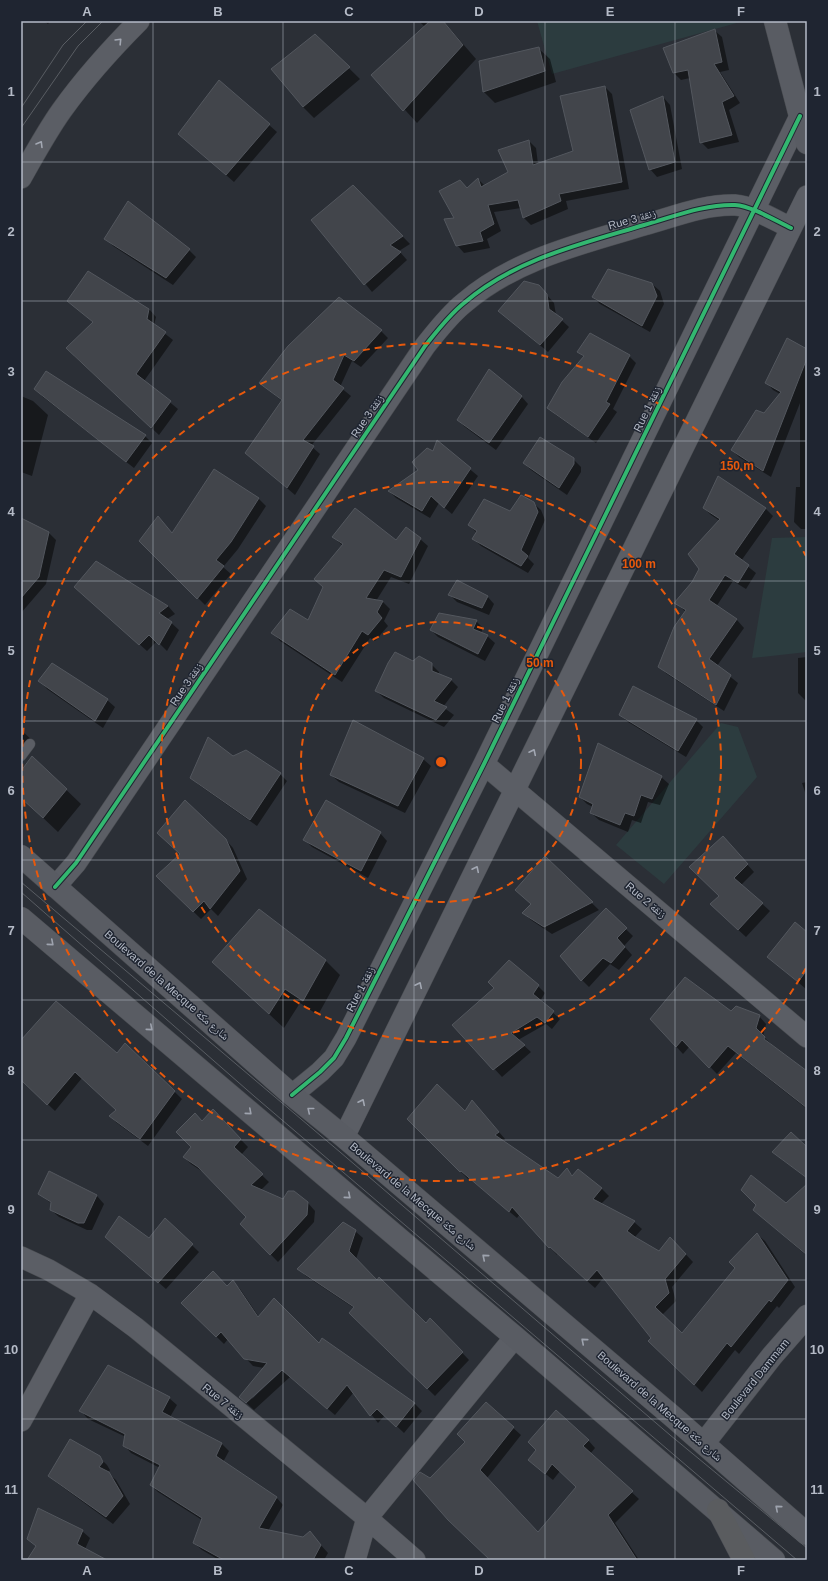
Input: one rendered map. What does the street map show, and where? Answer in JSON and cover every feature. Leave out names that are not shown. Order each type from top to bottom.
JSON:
[{"type":"highway","points":[[718,1510],[744,1560]]},
{"type":"main road","points":[[775,21],[807,143]]},
{"type":"main road","name":"Boulevard de la Mecque شارع مكة","points":[[21,856],[292,1095],[344,1137],[704,1443],[807,1534]]},
{"type":"main road","points":[[21,918],[718,1510],[774,1560]]},
{"type":"main road","name":"Boulevard Dammam","points":[[704,1443],[772,1356],[807,1316]]},
{"type":"street","points":[[21,178],[62,110],[86,78],[139,21]]},
{"type":"street","points":[[754,210],[800,116]]},
{"type":"street","points":[[344,1137],[807,196]]},
{"type":"street","name":"Rue 3 زنقة","points":[[55,887],[76,863],[425,346],[445,321],[469,299],[504,275],[533,261],[572,246],[686,213],[716,206],[737,205],[754,210],[791,228]]},
{"type":"street","name":"Rue 1 زنقة","points":[[292,1095],[320,1072],[334,1058],[346,1038],[484,764],[754,210]]},
{"type":"street","name":"Rue 2 زنقة","points":[[484,764],[807,1037]]},
{"type":"street","name":"Rue 7 زنقة","points":[[21,1257],[49,1270],[90,1294],[136,1328],[367,1518],[415,1560]]},
{"type":"street","points":[[21,1421],[90,1294]]},
{"type":"street","points":[[355,1560],[367,1518],[515,1337]]},
{"type":"lane","points":[[21,756],[30,744]]},
{"type":"shaded area","points":[[537,21],[744,21],[552,74]]},
{"type":"shaded area","points":[[807,537],[807,652],[752,658],[772,538]]},
{"type":"shaded area","points":[[721,723],[738,727],[757,777],[664,884],[616,845]]},
{"type":"building","points":[[430,21],[443,21],[463,45],[403,111],[371,75]]},
{"type":"building","points":[[715,29],[722,62],[714,64],[734,96],[722,102],[732,135],[700,143],[688,70],[673,73],[663,48]]},
{"type":"building","points":[[315,34],[350,67],[303,107],[271,69]]},
{"type":"building","points":[[539,47],[545,71],[483,92],[479,61]]},
{"type":"building","points":[[219,80],[270,124],[226,175],[178,134]]},
{"type":"building","points":[[605,86],[622,182],[559,194],[561,201],[523,218],[518,200],[488,205],[494,224],[480,232],[483,241],[456,246],[444,219],[454,218],[439,191],[460,180],[467,188],[478,178],[481,187],[508,172],[498,150],[529,140],[533,165],[573,151],[560,96]]},
{"type":"building","points":[[663,96],[675,162],[649,170],[630,110]]},
{"type":"building","points":[[353,185],[403,236],[390,245],[401,252],[364,285],[311,220]]},
{"type":"building","points":[[128,201],[190,249],[166,278],[104,239]]},
{"type":"building","points":[[608,269],[652,283],[657,296],[642,326],[592,297]]},
{"type":"building","points":[[88,271],[149,309],[147,319],[166,332],[136,374],[171,401],[151,428],[66,348],[93,322],[67,301]]},
{"type":"building","points":[[524,281],[539,285],[547,294],[549,309],[563,319],[540,345],[498,311]]},
{"type":"building","points":[[339,297],[382,330],[354,361],[344,355],[333,380],[344,388],[303,440],[314,446],[287,488],[245,453],[282,400],[259,383],[288,346]]},
{"type":"building","points":[[590,333],[630,355],[606,402],[610,404],[588,437],[547,408],[562,382],[584,356],[577,352]]},
{"type":"building","points":[[787,338],[807,349],[807,358],[763,471],[731,450],[756,410],[764,413],[781,392],[765,383]]},
{"type":"building","points":[[489,369],[522,396],[489,443],[457,420]]},
{"type":"building","points":[[46,371],[146,435],[126,462],[34,389]]},
{"type":"building","points":[[540,437],[574,458],[574,464],[559,488],[523,463]]},
{"type":"building","points":[[437,440],[471,468],[444,508],[431,496],[422,511],[388,491],[418,470],[412,462],[427,448],[433,451]]},
{"type":"building","points":[[214,469],[259,498],[231,542],[216,560],[224,566],[197,599],[139,541],[158,516],[172,533]]},
{"type":"building","points":[[718,476],[766,508],[734,554],[749,565],[738,583],[725,575],[709,600],[737,619],[709,659],[731,675],[716,705],[658,667],[674,627],[686,610],[674,603],[692,582],[699,569],[688,554],[720,519],[703,508]]},
{"type":"building","points":[[521,495],[534,502],[538,512],[521,550],[528,556],[521,566],[472,539],[477,531],[468,525],[484,499],[510,511]]},
{"type":"building","points":[[355,508],[396,540],[406,527],[421,538],[401,577],[384,570],[366,598],[383,601],[377,612],[382,618],[368,635],[362,631],[335,675],[271,633],[290,609],[308,620],[323,587],[314,579],[343,544],[332,537]]},
{"type":"building","points":[[21,518],[49,532],[39,577],[21,598]]},
{"type":"building","points":[[96,561],[168,606],[159,613],[172,622],[159,645],[149,635],[139,645],[74,587]]},
{"type":"building","points":[[457,580],[488,596],[482,608],[448,595]]},
{"type":"building","points":[[439,613],[477,620],[473,629],[488,635],[478,654],[430,630]]},
{"type":"building","points":[[395,652],[413,661],[419,656],[432,663],[432,671],[452,679],[434,701],[447,707],[436,720],[375,691],[388,663]]},
{"type":"building","points":[[52,663],[108,699],[95,721],[38,681]]},
{"type":"building","points":[[633,686],[697,719],[678,751],[619,715]]},
{"type":"building","points":[[353,720],[424,758],[398,806],[330,775]]},
{"type":"building","points":[[208,737],[233,756],[246,750],[281,773],[250,820],[190,778]]},
{"type":"building","points":[[598,743],[662,776],[652,799],[641,795],[634,816],[625,813],[620,825],[590,813],[593,804],[579,797]]},
{"type":"building","points":[[32,756],[67,789],[43,818],[21,798],[21,771]]},
{"type":"building","points":[[185,800],[226,839],[240,871],[210,909],[204,901],[193,912],[156,876],[180,854],[157,833]]},
{"type":"building","points":[[326,800],[381,832],[361,871],[303,840]]},
{"type":"building","points":[[723,836],[748,864],[734,878],[763,903],[738,930],[710,904],[719,896],[689,867]]},
{"type":"building","points":[[545,856],[593,902],[544,927],[522,913],[531,904],[515,890]]},
{"type":"building","points":[[606,908],[627,928],[617,938],[625,947],[611,963],[603,958],[581,981],[560,956]]},
{"type":"building","points":[[259,909],[326,960],[303,1001],[285,989],[269,1014],[212,962]]},
{"type":"building","points":[[795,922],[807,932],[807,970],[798,982],[767,957]]},
{"type":"building","points":[[509,960],[539,985],[533,994],[554,1011],[545,1023],[537,1017],[511,1033],[525,1045],[493,1070],[452,1025],[494,988],[488,982]]},
{"type":"building","points":[[685,977],[731,1011],[736,1006],[760,1015],[756,1028],[765,1037],[764,1039],[807,1071],[807,1108],[728,1046],[709,1068],[682,1040],[676,1047],[650,1019]]},
{"type":"building","points":[[56,1001],[117,1053],[125,1043],[175,1091],[140,1139],[109,1116],[116,1110],[75,1072],[47,1105],[21,1080],[21,1040]]},
{"type":"building","points":[[437,1084],[465,1111],[472,1100],[499,1132],[495,1135],[558,1178],[567,1168],[572,1176],[578,1169],[602,1188],[593,1199],[635,1221],[627,1231],[635,1237],[659,1251],[670,1237],[686,1254],[665,1279],[669,1293],[655,1307],[682,1333],[735,1268],[729,1262],[757,1233],[788,1280],[771,1302],[769,1300],[731,1347],[727,1343],[694,1385],[648,1341],[651,1338],[597,1270],[587,1281],[550,1247],[549,1248],[512,1207],[509,1212],[461,1171],[460,1172],[407,1119]]},
{"type":"building","points":[[213,1109],[241,1139],[234,1147],[263,1174],[251,1185],[283,1199],[288,1191],[294,1191],[308,1202],[307,1215],[270,1255],[240,1224],[246,1217],[198,1167],[183,1157],[191,1147],[176,1132],[195,1113],[202,1121]]},
{"type":"building","points":[[791,1132],[807,1147],[807,1178],[772,1152]]},
{"type":"building","points":[[49,1171],[97,1195],[84,1223],[78,1223],[50,1210],[51,1202],[38,1194]]},
{"type":"building","points":[[751,1175],[786,1203],[807,1184],[807,1255],[753,1210],[756,1205],[741,1190]]},
{"type":"building","points":[[119,1216],[149,1238],[165,1218],[193,1244],[158,1283],[105,1237]]},
{"type":"building","points":[[343,1222],[356,1230],[349,1251],[377,1280],[379,1277],[426,1323],[430,1318],[463,1352],[427,1389],[349,1313],[354,1307],[297,1269]]},
{"type":"building","points":[[213,1271],[227,1286],[233,1280],[258,1317],[274,1298],[319,1343],[322,1338],[415,1403],[396,1427],[377,1409],[370,1416],[347,1385],[327,1409],[282,1370],[246,1403],[239,1397],[267,1363],[244,1359],[221,1332],[216,1337],[181,1303]]},
{"type":"building","points":[[108,1365],[170,1397],[162,1412],[222,1443],[216,1456],[277,1497],[259,1528],[303,1537],[310,1531],[321,1545],[313,1560],[224,1560],[193,1543],[202,1518],[150,1485],[160,1465],[123,1446],[125,1434],[79,1411]]},
{"type":"building","points":[[486,1402],[514,1427],[480,1470],[538,1532],[576,1487],[552,1464],[545,1474],[528,1460],[536,1450],[528,1442],[556,1410],[589,1440],[583,1446],[633,1491],[608,1515],[637,1560],[490,1560],[448,1520],[413,1480],[420,1472],[430,1478],[465,1442],[457,1434]]},
{"type":"building","points":[[70,1439],[100,1456],[103,1462],[99,1467],[109,1472],[123,1496],[106,1517],[48,1476]]},
{"type":"building","points":[[38,1508],[83,1530],[77,1544],[107,1560],[27,1560],[36,1546],[27,1539]]},
{"type":"tram line","points":[[21,108],[63,45],[87,21]]},
{"type":"tram line","points":[[21,128],[78,46],[103,21]]},
{"type":"tram line","points":[[21,882],[340,1152],[670,1435],[807,1548]]},
{"type":"tram line","points":[[21,892],[254,1096],[797,1560]]},
{"type":"cycle path","points":[[292,1095],[320,1072],[334,1058],[346,1038],[484,764],[800,116]]},
{"type":"cycle path","points":[[55,887],[76,863],[425,346],[453,313],[484,288],[527,264],[573,246],[700,209],[723,205],[742,206],[791,228]]}]
